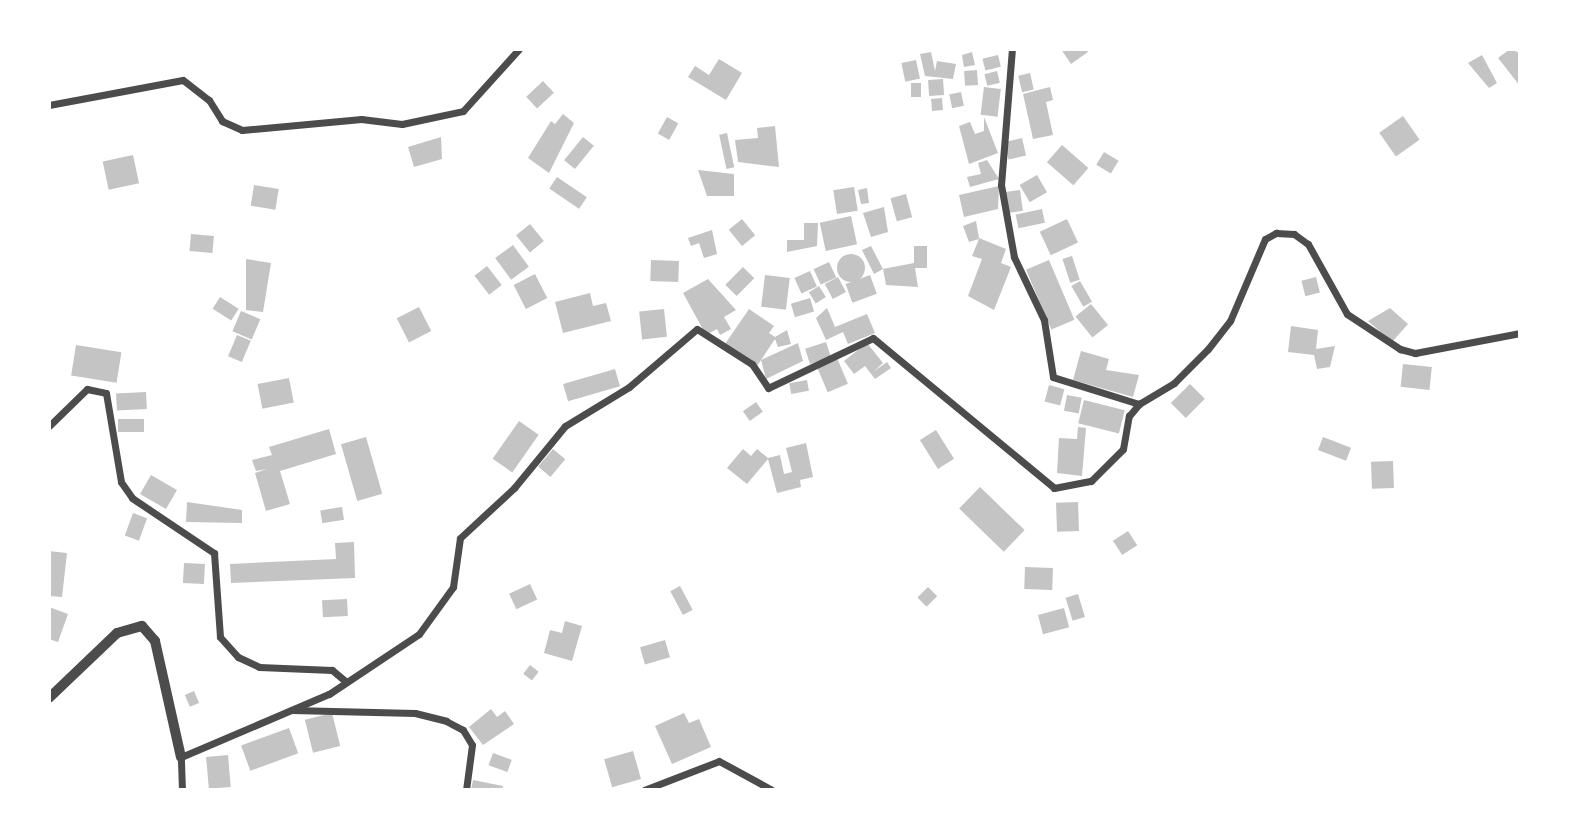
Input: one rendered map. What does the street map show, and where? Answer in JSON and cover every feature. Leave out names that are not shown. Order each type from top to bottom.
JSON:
[{"type":"street","points":[[49,105],[183,80],[209,100],[222,121],[242,130],[361,119],[402,124],[463,111],[519,49]]},
{"type":"street","points":[[1012,49],[1001,185],[1014,257],[1044,320],[1054,377],[1139,404]]},
{"type":"street","points":[[181,757],[329,694],[344,680],[438,615],[453,587],[460,538],[514,488],[565,426],[629,387],[697,328],[751,364],[768,388],[873,338],[1054,488],[1091,481],[1123,449],[1129,416],[1139,404],[1174,383],[1208,349],[1230,321],[1265,239],[1276,233],[1294,234],[1308,244],[1347,314],[1400,349],[1415,353],[1520,333]]},
{"type":"street","points":[[49,426],[87,389],[106,393],[121,482],[132,498],[214,553],[220,637],[238,657],[259,667],[332,670],[344,680]]},
{"type":"street","points":[[49,698],[117,633],[142,626],[155,641],[181,757],[182,790]]},
{"type":"street","points":[[288,710],[415,713],[446,721],[463,730],[472,745],[467,790]]},
{"type":"street","points":[[644,790],[719,761],[772,790]]},
{"type":"building","points":[[1061,49],[1086,49],[1088,52],[1071,64]]},
{"type":"building","points":[[1510,49],[1520,53],[1520,86],[1498,58]]},
{"type":"building","points":[[931,52],[935,71],[937,61],[956,64],[953,79],[925,76],[920,54]]},
{"type":"building","points":[[972,52],[975,65],[964,67],[962,55]]},
{"type":"building","points":[[998,55],[1001,67],[985,71],[982,59]]},
{"type":"building","points":[[1482,55],[1497,83],[1489,88],[1468,63]]},
{"type":"building","points":[[719,59],[742,73],[726,100],[688,77],[695,66],[709,75]]},
{"type":"building","points":[[916,60],[920,79],[905,82],[901,63]]},
{"type":"building","points":[[977,70],[978,85],[965,86],[964,71]]},
{"type":"building","points":[[997,71],[1000,83],[987,86],[984,74]]},
{"type":"building","points":[[1030,73],[1034,90],[1022,92],[1018,76]]},
{"type":"building","points":[[943,79],[944,95],[929,96],[928,80]]},
{"type":"building","points":[[543,81],[554,93],[537,108],[526,97]]},
{"type":"building","points":[[911,83],[921,83],[921,97],[911,97]]},
{"type":"building","points":[[984,87],[1001,89],[997,117],[981,115]]},
{"type":"building","points":[[1050,87],[1053,100],[1046,102],[1053,135],[1033,139],[1023,94]]},
{"type":"building","points":[[961,92],[964,106],[952,108],[949,94]]},
{"type":"building","points":[[942,98],[943,110],[932,111],[931,99]]},
{"type":"building","points":[[563,114],[574,123],[549,173],[528,158],[551,121],[555,124]]},
{"type":"building","points":[[1403,116],[1420,140],[1396,156],[1379,133]]},
{"type":"building","points":[[667,117],[678,123],[669,140],[658,134]]},
{"type":"building","points":[[984,117],[998,153],[969,164],[959,126],[970,122],[975,134],[984,131]]},
{"type":"building","points":[[775,126],[779,167],[738,162],[735,140],[758,138],[757,128]]},
{"type":"building","points":[[727,133],[734,167],[726,169],[719,135]]},
{"type":"building","points":[[441,137],[442,159],[414,167],[408,147]]},
{"type":"building","points":[[583,137],[594,146],[575,169],[564,160]]},
{"type":"building","points":[[1022,138],[1026,156],[1009,160],[1004,142]]},
{"type":"building","points":[[1062,145],[1088,168],[1073,185],[1047,162]]},
{"type":"building","points":[[1104,152],[1119,161],[1111,174],[1096,165]]},
{"type":"building","points":[[133,155],[139,183],[109,190],[103,161]]},
{"type":"building","points":[[987,160],[999,179],[970,187],[967,177],[981,174],[978,163]]},
{"type":"building","points":[[698,170],[734,174],[734,196],[707,196]]},
{"type":"building","points":[[1037,175],[1047,192],[1030,202],[1020,185]]},
{"type":"building","points":[[557,177],[587,197],[579,209],[549,189]]},
{"type":"building","points":[[254,185],[279,189],[275,210],[251,206]]},
{"type":"building","points":[[999,186],[998,209],[964,217],[959,195]]},
{"type":"building","points":[[854,187],[858,211],[837,214],[833,190]]},
{"type":"building","points":[[867,188],[869,203],[861,204],[858,190]]},
{"type":"building","points":[[1020,190],[1023,211],[1006,213],[1003,192]]},
{"type":"building","points":[[906,194],[912,217],[897,221],[891,198]]},
{"type":"building","points":[[884,207],[888,232],[871,237],[863,213]]},
{"type":"building","points":[[1042,209],[1045,223],[1019,228],[1016,215]]},
{"type":"building","points":[[851,216],[857,244],[826,251],[820,223]]},
{"type":"building","points":[[742,219],[755,235],[742,246],[729,230]]},
{"type":"building","points":[[1067,219],[1078,243],[1051,255],[1040,232]]},
{"type":"building","points":[[976,221],[979,238],[1006,249],[1001,263],[1011,267],[994,310],[968,296],[982,259],[972,256],[979,239],[969,242],[963,226]]},
{"type":"building","points":[[804,223],[818,223],[817,246],[787,252],[787,240],[804,240]]},
{"type":"building","points":[[530,224],[544,241],[530,252],[516,235]]},
{"type":"building","points":[[712,230],[717,254],[704,258],[699,243],[691,246],[688,238]]},
{"type":"building","points":[[191,234],[214,236],[212,253],[190,251]]},
{"type":"building","points":[[513,245],[529,267],[511,280],[495,258]]},
{"type":"building","points":[[871,246],[883,269],[874,274],[862,250]]},
{"type":"building","points":[[914,246],[927,246],[927,268],[915,268],[918,287],[886,285],[883,269],[914,263]]},
{"type":"building","points":[[851,254],[861,258],[865,268],[861,278],[851,282],[841,278],[837,268],[841,258]]},
{"type":"building","points":[[1072,256],[1080,280],[1070,283],[1062,259]]},
{"type":"building","points":[[246,259],[271,263],[263,312],[246,310]]},
{"type":"building","points":[[651,260],[679,261],[678,282],[650,281]]},
{"type":"building","points":[[1049,260],[1074,320],[1051,330],[1026,270]]},
{"type":"building","points":[[829,262],[836,277],[821,285],[814,269]]},
{"type":"building","points":[[487,266],[502,285],[489,295],[474,276]]},
{"type":"building","points":[[743,267],[754,278],[737,296],[725,285]]},
{"type":"building","points":[[810,271],[817,287],[801,293],[794,278]]},
{"type":"building","points":[[535,274],[547,298],[526,309],[514,285]]},
{"type":"building","points":[[765,275],[790,278],[786,310],[761,307]]},
{"type":"building","points":[[870,275],[877,294],[852,303],[846,284]]},
{"type":"building","points":[[838,277],[846,292],[833,299],[825,284]]},
{"type":"building","points":[[1316,277],[1320,293],[1305,296],[1301,281]]},
{"type":"building","points":[[708,279],[736,310],[724,317],[731,329],[720,335],[717,329],[706,335],[683,293]]},
{"type":"building","points":[[1080,281],[1092,302],[1083,307],[1071,286]]},
{"type":"building","points":[[819,286],[826,297],[816,303],[809,292]]},
{"type":"building","points":[[590,293],[593,306],[606,303],[611,321],[563,333],[555,302]]},
{"type":"building","points":[[220,297],[239,309],[231,321],[213,309]]},
{"type":"building","points":[[810,298],[814,311],[795,317],[791,304]]},
{"type":"building","points":[[1091,304],[1108,325],[1092,338],[1075,317]]},
{"type":"building","points":[[419,307],[431,331],[409,342],[397,318]]},
{"type":"building","points":[[827,308],[835,327],[867,314],[875,333],[848,344],[843,332],[826,340],[816,318]]},
{"type":"building","points":[[1390,308],[1408,324],[1392,342],[1368,321]]},
{"type":"building","points":[[664,309],[667,337],[642,339],[639,312]]},
{"type":"building","points":[[749,309],[774,326],[769,333],[775,337],[787,330],[791,344],[778,347],[775,339],[757,366],[725,344]]},
{"type":"building","points":[[241,311],[260,319],[252,339],[232,331]]},
{"type":"building","points":[[1291,326],[1318,330],[1316,349],[1335,346],[1330,367],[1317,369],[1314,355],[1288,352]]},
{"type":"building","points":[[237,335],[251,341],[242,362],[228,356]]},
{"type":"building","points":[[826,342],[831,357],[810,364],[805,349]]},
{"type":"building","points":[[798,343],[803,361],[766,379],[761,360]]},
{"type":"building","points":[[867,343],[883,363],[873,372],[887,362],[891,368],[875,379],[865,366],[854,374],[844,361]]},
{"type":"building","points":[[76,345],[121,352],[117,383],[71,376]]},
{"type":"building","points":[[1081,351],[1109,359],[1106,370],[1139,375],[1133,397],[1073,380]]},
{"type":"building","points":[[837,358],[848,384],[828,392],[817,367]]},
{"type":"building","points":[[1403,364],[1432,367],[1429,390],[1401,387]]},
{"type":"building","points":[[615,369],[620,386],[568,401],[563,384]]},
{"type":"building","points":[[289,378],[294,403],[262,409],[258,384]]},
{"type":"building","points":[[807,380],[809,391],[791,394],[789,383]]},
{"type":"building","points":[[1190,384],[1205,399],[1186,418],[1171,403]]},
{"type":"building","points":[[1049,385],[1064,389],[1060,406],[1045,401]]},
{"type":"building","points":[[146,392],[147,409],[117,411],[116,394]]},
{"type":"building","points":[[1067,395],[1082,398],[1079,414],[1064,411]]},
{"type":"building","points":[[1084,400],[1125,410],[1119,433],[1078,423]]},
{"type":"building","points":[[756,402],[763,412],[750,421],[743,411]]},
{"type":"building","points":[[118,419],[144,419],[144,432],[118,432]]},
{"type":"building","points":[[519,421],[539,435],[512,472],[493,459]]},
{"type":"building","points":[[1078,427],[1086,428],[1082,476],[1057,473],[1059,438],[1077,439]]},
{"type":"building","points":[[329,429],[336,454],[280,471],[290,504],[266,511],[255,473],[267,469],[256,471],[252,460],[272,455],[269,447]]},
{"type":"building","points":[[936,430],[954,459],[938,469],[920,440]]},
{"type":"building","points":[[366,437],[382,494],[357,501],[341,444]]},
{"type":"building","points":[[1323,437],[1351,448],[1346,461],[1318,450]]},
{"type":"building","points":[[806,443],[813,477],[800,480],[801,487],[777,493],[768,459],[747,484],[727,468],[743,449],[751,456],[757,449],[768,458],[780,455],[784,474],[792,472],[786,448]]},
{"type":"building","points":[[553,449],[565,459],[550,477],[538,467]]},
{"type":"building","points":[[1393,461],[1394,488],[1372,489],[1371,462]]},
{"type":"building","points":[[151,475],[177,490],[166,509],[140,494]]},
{"type":"building","points":[[980,487],[1025,530],[1004,552],[959,509]]},
{"type":"building","points":[[187,502],[242,510],[242,523],[186,522]]},
{"type":"building","points":[[1078,502],[1079,531],[1057,532],[1056,503]]},
{"type":"building","points":[[342,507],[344,520],[322,523],[320,510]]},
{"type":"building","points":[[133,513],[147,518],[139,541],[125,536]]},
{"type":"building","points":[[1128,531],[1137,545],[1122,555],[1113,541]]},
{"type":"building","points":[[354,542],[355,578],[231,583],[230,564],[336,559],[335,543]]},
{"type":"building","points":[[49,551],[67,553],[62,597],[49,596]]},
{"type":"building","points":[[184,563],[205,564],[204,584],[183,583]]},
{"type":"building","points":[[1025,567],[1053,568],[1052,590],[1024,589]]},
{"type":"building","points":[[530,584],[537,599],[516,609],[509,594]]},
{"type":"building","points":[[680,586],[693,610],[683,615],[670,591]]},
{"type":"building","points":[[928,587],[937,596],[927,607],[917,598]]},
{"type":"building","points":[[1078,594],[1085,617],[1073,621],[1066,598]]},
{"type":"building","points":[[347,599],[348,616],[323,617],[322,600]]},
{"type":"building","points":[[49,607],[68,614],[58,642],[49,639]]},
{"type":"building","points":[[1064,608],[1069,627],[1043,634],[1038,615]]},
{"type":"building","points":[[565,621],[582,626],[572,661],[544,653],[550,630],[562,633]]},
{"type":"building","points":[[665,640],[670,657],[645,664],[640,647]]},
{"type":"building","points":[[530,665],[539,672],[532,680],[523,674]]},
{"type":"building","points":[[194,691],[199,703],[190,707],[185,695]]},
{"type":"building","points":[[491,709],[497,717],[505,711],[514,724],[483,745],[469,727]]},
{"type":"building","points":[[332,713],[340,746],[313,753],[305,720]]},
{"type":"building","points":[[684,713],[689,723],[699,719],[711,747],[672,764],[655,726]]},
{"type":"building","points":[[289,728],[298,753],[250,771],[241,745]]},
{"type":"building","points":[[633,751],[641,779],[612,787],[604,759]]},
{"type":"building","points":[[493,753],[512,760],[507,772],[489,765]]},
{"type":"building","points":[[228,755],[231,787],[209,789],[206,757]]},
{"type":"building","points":[[473,780],[503,786],[502,790],[471,790]]}]
